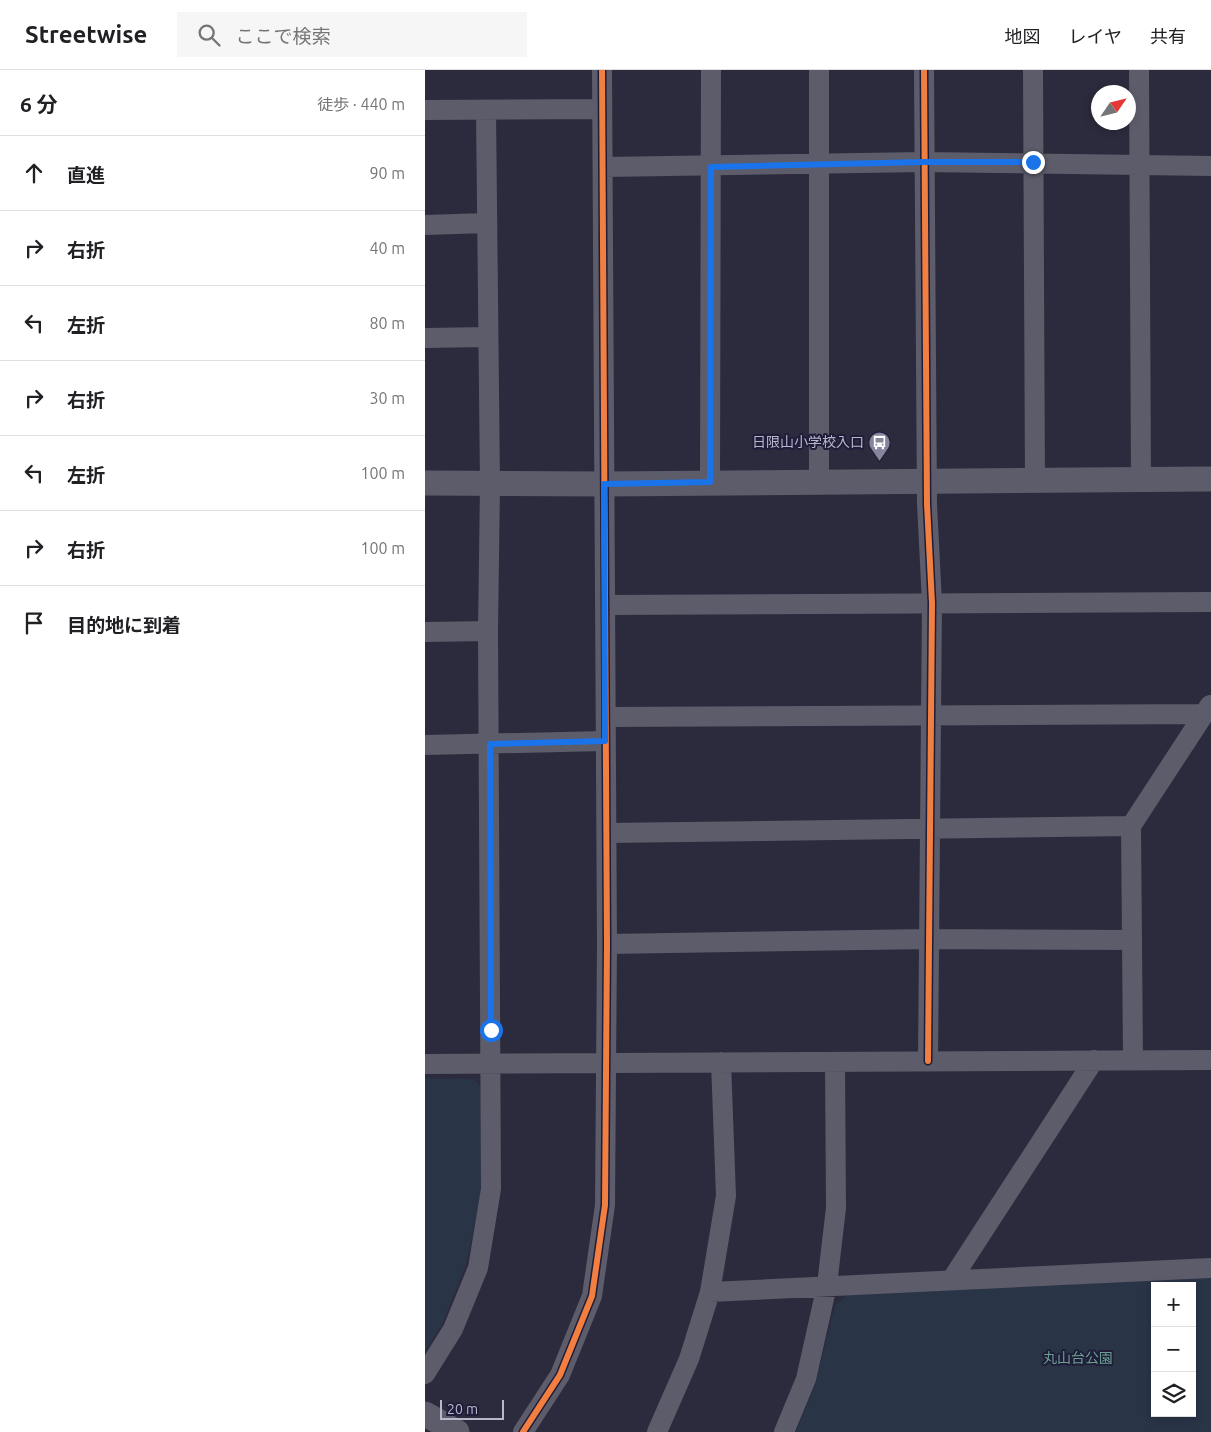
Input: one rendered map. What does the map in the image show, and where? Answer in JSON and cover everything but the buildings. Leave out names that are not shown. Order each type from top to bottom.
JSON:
[{"type":"street","points":[[523,1432],[560,1375],[592,1296],[605,1205],[607,833],[602,70]]},
{"type":"street","points":[[710,482],[711,70]]},
{"type":"street","points":[[819,70],[819,481]]},
{"type":"street","points":[[924,70],[928,481],[932,603],[928,1061]]},
{"type":"street","points":[[1033,70],[1035,481]]},
{"type":"street","points":[[1139,70],[1141,480]]},
{"type":"street","points":[[425,110],[602,109]]},
{"type":"street","points":[[425,1374],[453,1329],[478,1268],[491,1189],[488,631],[490,484],[486,111]]},
{"type":"street","points":[[604,167],[711,167],[924,162],[1033,162],[1211,166]]},
{"type":"street","points":[[425,225],[487,223]]},
{"type":"street","points":[[425,338],[487,337]]},
{"type":"street","points":[[425,482],[604,484],[1211,479]]},
{"type":"street","points":[[605,605],[1211,602]]},
{"type":"street","points":[[425,632],[488,631]]},
{"type":"street","points":[[606,717],[932,716],[1208,709]]},
{"type":"street","points":[[1133,1060],[1131,826],[1208,709]]},
{"type":"street","points":[[425,745],[605,741]]},
{"type":"street","points":[[607,833],[1131,826]]},
{"type":"street","points":[[607,944],[929,940],[1131,940]]},
{"type":"street","points":[[952,1279],[1094,1060]]},
{"type":"street","points":[[425,1064],[1211,1060]]},
{"type":"street","points":[[657,1432],[689,1359],[711,1292],[726,1196],[721,1062]]},
{"type":"street","points":[[784,1432],[805,1380],[827,1285],[836,1208],[835,1062]]},
{"type":"street","points":[[711,1292],[1211,1268]]},
{"type":"street","points":[[425,1414],[457,1432]]},
{"type":"green space","points":[[425,1078],[474,1079],[482,1088],[482,1189],[466,1265],[442,1325],[425,1351]]},
{"type":"green space","name":"丸山台公園","points":[[1211,1278],[1211,1432],[796,1432],[815,1385],[835,1306],[847,1295]]},
{"type":"cycle path","points":[[523,1432],[560,1375],[592,1296],[605,1205],[607,944],[602,70]]},
{"type":"cycle path","points":[[924,70],[927,504],[932,603],[928,1061]]},
{"type":"place","name":"日限山小学校入口","points":[[880,461]]},
{"type":"route","points":[[491,1030],[490,744],[605,741],[604,484],[710,482],[711,167],[924,162],[1033,162]]}]
